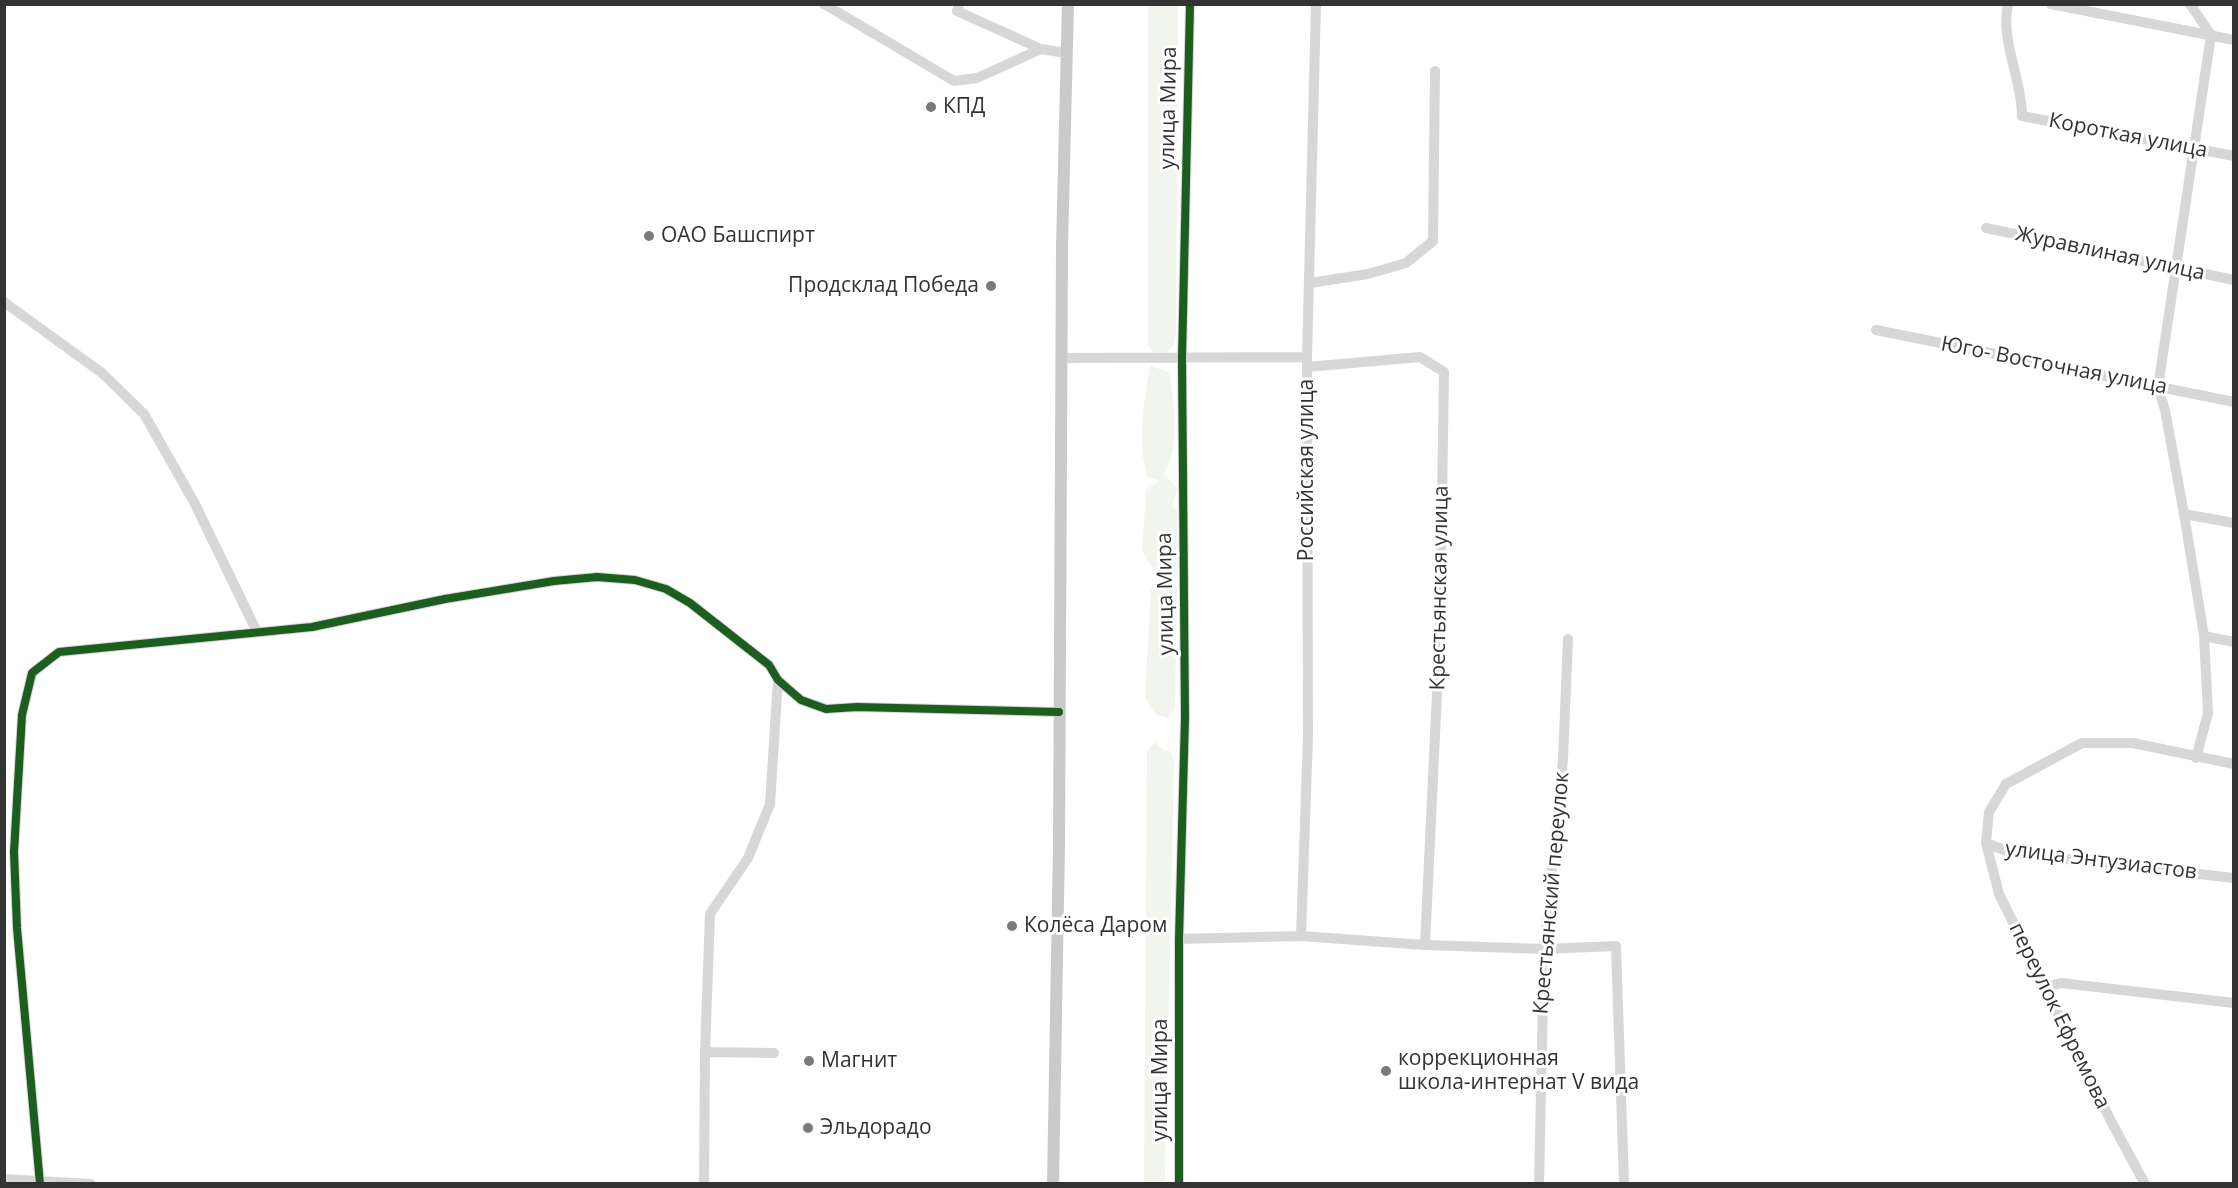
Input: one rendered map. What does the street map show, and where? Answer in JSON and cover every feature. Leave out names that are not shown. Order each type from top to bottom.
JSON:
[{"type":"main road","points":[[1053,1184],[1061,357],[1068,4]]},
{"type":"street","points":[[824,4],[954,81],[977,78],[1041,49]]},
{"type":"street","points":[[959,4],[957,11],[1041,49],[1066,53]]},
{"type":"street","name":"улица Мира","points":[[1179,1184],[1179,939],[1185,717],[1182,358],[1190,4]]},
{"type":"street","name":"Российская улица","points":[[1301,936],[1308,736],[1307,362],[1316,4]]},
{"type":"street","name":"Короткая улица","points":[[2008,4],[2007,31],[2022,95],[2022,116],[2234,156]]},
{"type":"street","points":[[2051,4],[2234,40]]},
{"type":"street","points":[[2190,4],[2211,35],[2192,148],[2158,387],[2165,410],[2204,636],[2208,713],[2196,758]]},
{"type":"street","points":[[1310,283],[1368,274],[1406,263],[1433,241],[1435,71]]},
{"type":"street","name":"Журавлиная улица","points":[[1986,228],[2234,280]]},
{"type":"street","points":[[4,302],[102,373],[144,414],[194,502],[257,632]]},
{"type":"street","name":"Юго- Восточная улица","points":[[1876,330],[2234,402]]},
{"type":"street","points":[[1061,357],[1307,362]]},
{"type":"street","name":"Крестьянская улица","points":[[1307,362],[1420,357],[1444,372],[1440,630],[1425,945]]},
{"type":"street","points":[[2184,514],[2234,523]]},
{"type":"street","points":[[40,1182],[17,928],[14,852],[22,715],[32,673],[59,652],[312,627],[456,597],[597,577],[635,580],[666,589],[682,598],[769,665],[778,680],[801,700],[826,709],[857,707],[1059,712]]},
{"type":"street","points":[[2204,636],[2234,642]]},
{"type":"street","name":"Крестьянский переулок","points":[[1539,1184],[1544,949],[1563,759],[1568,639]]},
{"type":"street","points":[[704,1184],[705,1052],[710,914],[748,858],[770,804],[778,680]]},
{"type":"street","name":"улица Энтузиастов","points":[[2234,764],[2196,758],[2133,743],[2082,743],[2006,783],[1989,812],[1986,843],[2012,853],[2234,878]]},
{"type":"street","name":"переулок Ефремова","points":[[1986,843],[1999,894],[2047,987],[2112,1123],[2145,1184]]},
{"type":"street","points":[[1179,939],[1301,936],[1425,945],[1544,949],[1616,946],[1624,1184]]},
{"type":"street","points":[[2047,987],[2061,983],[2234,1003]]},
{"type":"street","points":[[705,1052],[774,1053]]},
{"type":"street","points":[[4,1179],[91,1184]]},
{"type":"shaded area","points":[[1148,5],[1178,5],[1176,332],[1174,345],[1165,353],[1153,352],[1148,345]]},
{"type":"shaded area","points":[[1150,366],[1169,372],[1175,424],[1173,451],[1164,474],[1178,490],[1172,504],[1177,512],[1177,579],[1169,582],[1177,587],[1175,708],[1168,718],[1155,714],[1145,697],[1151,588],[1160,580],[1142,551],[1146,490],[1160,481],[1147,476],[1142,448],[1142,421]]},
{"type":"shaded area","points":[[1155,742],[1163,750],[1170,751],[1174,761],[1165,1179],[1164,1183],[1144,1184],[1147,751]]},
{"type":"cycle path","points":[[1179,1184],[1179,939],[1185,717],[1182,358],[1190,4]]},
{"type":"cycle path","points":[[40,1184],[17,928],[14,852],[22,715],[32,673],[59,652],[312,627],[445,599],[554,581],[597,577],[635,580],[666,589],[690,603],[769,665],[778,680],[801,700],[826,709],[857,707],[1059,712]]},
{"type":"place","name":"КПД","points":[[931,107]]},
{"type":"place","name":"ОАО Башспирт","points":[[649,236]]},
{"type":"place","name":"Продсклад Победа","points":[[991,286]]},
{"type":"place","name":"Колёса Даром","points":[[1012,926]]},
{"type":"place","name":"Магнит","points":[[809,1061]]},
{"type":"place","name":"коррекционная школа-интернат V вида","points":[[1386,1071]]},
{"type":"place","name":"Эльдорадо","points":[[808,1128]]}]
